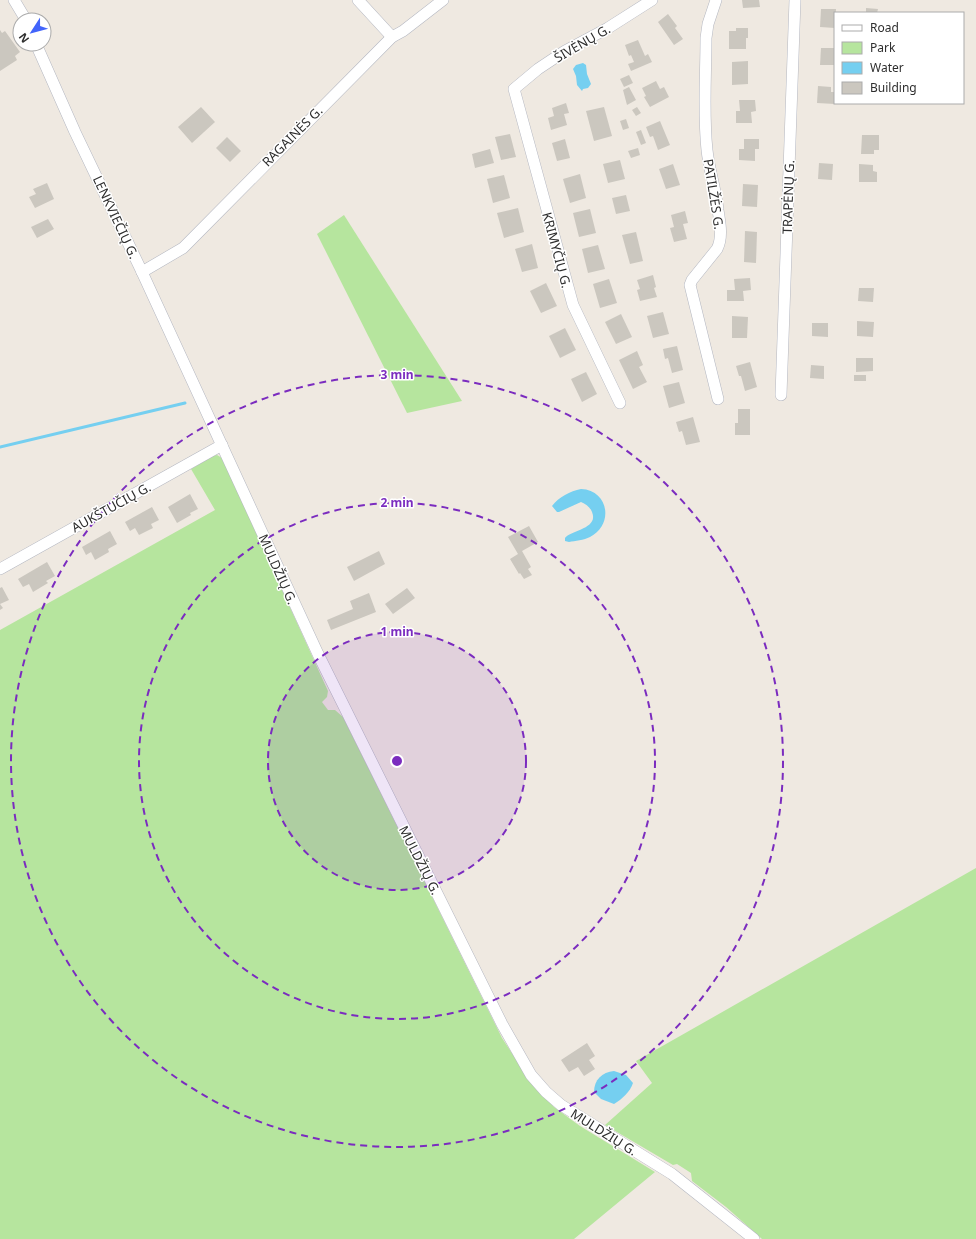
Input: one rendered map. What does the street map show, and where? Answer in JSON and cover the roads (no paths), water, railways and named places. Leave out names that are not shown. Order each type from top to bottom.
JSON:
[{"type":"street","points":[[14,0],[21,12]]},
{"type":"street","points":[[358,0],[392,37]]},
{"type":"street","name":"RAGAINĖS G.","points":[[142,272],[183,248],[392,37],[403,31],[443,0]]},
{"type":"street","name":"ŠIVĖNŲ G.","points":[[514,89],[538,69],[565,51],[601,32],[652,0]]},
{"type":"street","name":"PATILŽĖS G.","points":[[716,0],[708,24],[706,38],[705,126],[707,151],[717,200],[721,236],[717,249],[692,280],[690,285],[718,399]]},
{"type":"street","name":"TRAPĖNŲ G.","points":[[781,395],[795,0]]},
{"type":"street","name":"LENKVIEČIŲ G.","points":[[40,52],[196,390]]},
{"type":"street","name":"KRIMYČIŲ G.","points":[[514,89],[573,305],[620,402]]},
{"type":"street","name":"MULDŽIŲ G.","points":[[196,390],[330,680],[502,1024],[531,1075],[546,1092],[561,1105],[677,1178],[754,1239]]},
{"type":"street","name":"AUKŠTUČIŲ G.","points":[[0,569],[222,445]]},
{"type":"water","points":[[583,63],[586,65],[587,74],[591,84],[588,88],[583,89],[582,91],[577,85],[576,76],[573,69],[576,65]]},
{"type":"water","points":[[581,489],[598,495],[602,501],[605,509],[603,525],[598,532],[590,537],[582,540],[569,542],[565,541],[565,538],[568,535],[588,526],[592,522],[592,512],[588,506],[581,502],[559,512],[557,512],[552,506],[565,495]]},
{"type":"water","points":[[614,1071],[626,1075],[633,1083],[625,1095],[614,1104],[601,1099],[594,1092],[594,1088],[597,1080],[602,1075]]},
{"type":"waterway","points":[[0,447],[185,403]]}]
